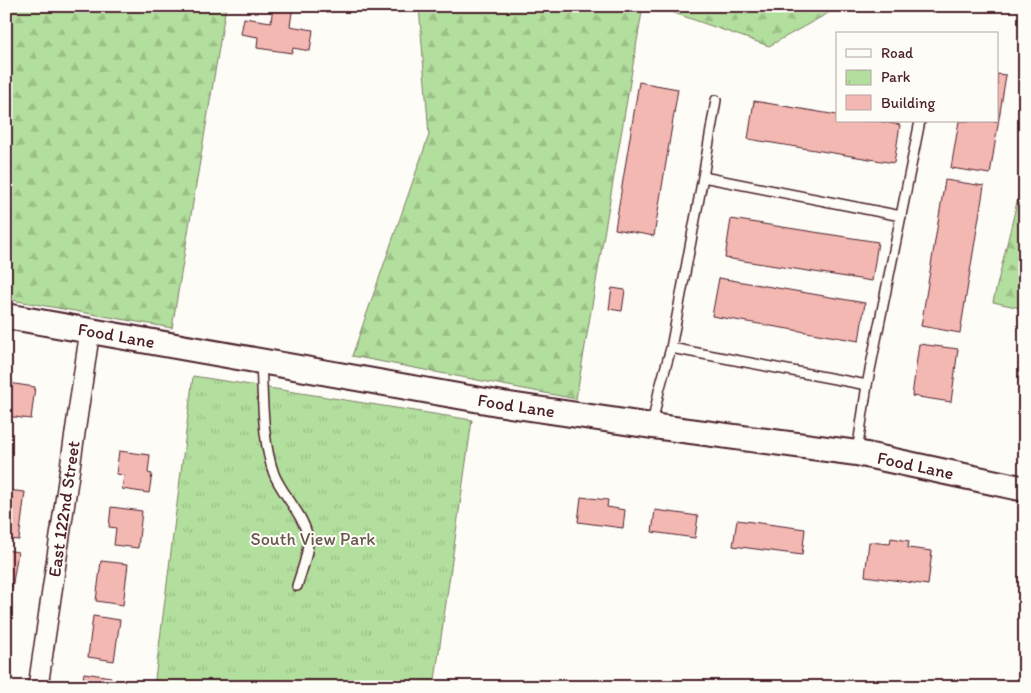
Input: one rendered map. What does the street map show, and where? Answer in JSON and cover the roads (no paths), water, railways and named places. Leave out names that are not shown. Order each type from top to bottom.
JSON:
[{"type":"street","name":"Food Lane","points":[[6,316],[503,404],[857,453],[1025,489]]},
{"type":"street","name":"East 122nd Street","points":[[38,687],[90,330]]},
{"type":"lane","points":[[652,426],[671,348],[716,100]]},
{"type":"lane","points":[[857,453],[867,385],[920,122]]},
{"type":"lane","points":[[703,177],[901,216]]},
{"type":"lane","points":[[671,348],[867,385]]},
{"type":"lane","points":[[261,361],[263,414],[274,474],[303,523],[308,540],[307,556],[297,586]]},
{"type":"park label","name":"South View Park","points":[[313,539]]}]
